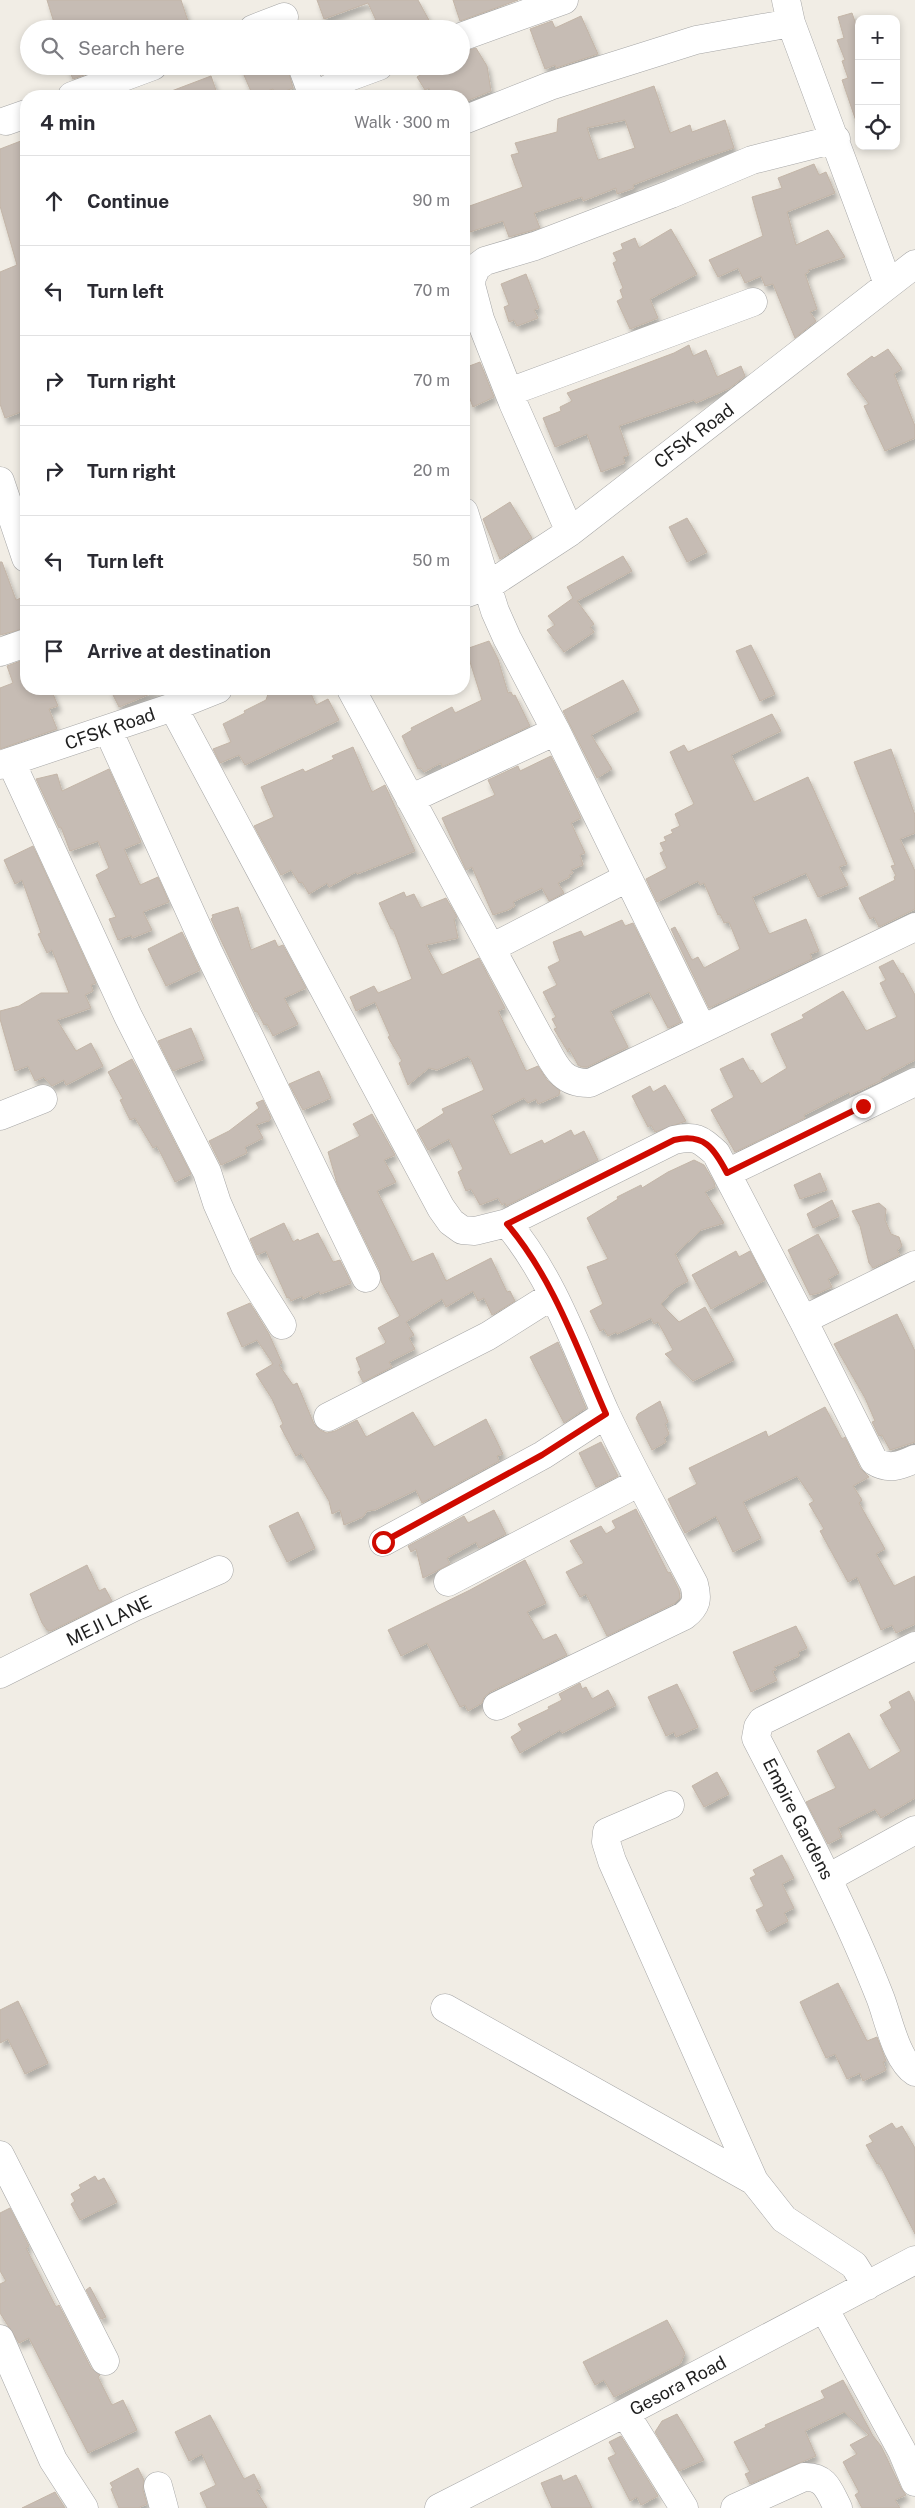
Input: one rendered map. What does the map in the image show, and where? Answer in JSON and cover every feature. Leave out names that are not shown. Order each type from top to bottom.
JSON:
[{"type":"street","points":[[470,34],[564,0]]},
{"type":"street","points":[[470,118],[550,86],[696,40],[789,6],[888,284]]},
{"type":"street","points":[[88,90],[128,75]]},
{"type":"street","points":[[306,75],[312,90]]},
{"type":"street","points":[[325,90],[354,75]]},
{"type":"street","points":[[570,532],[509,392],[480,319],[472,285],[472,277],[477,267],[485,261],[562,235],[752,160],[836,139]]},
{"type":"street","name":"CFSK Road","points":[[476,590],[570,532],[915,264]]},
{"type":"street","points":[[509,392],[754,302]]},
{"type":"street","points":[[0,481],[20,540]]},
{"type":"street","points":[[470,551],[476,590],[495,611],[702,1029]]},
{"type":"street","points":[[0,652],[20,645]]},
{"type":"street","name":"CFSK Road","points":[[6,764],[174,707],[203,695]]},
{"type":"street","points":[[354,695],[562,1076],[576,1083],[590,1083],[915,927]]},
{"type":"street","points":[[174,707],[441,1208],[451,1222],[462,1230],[475,1231],[507,1224],[674,1140],[686,1137],[699,1138],[716,1152],[874,1461],[883,1467],[898,1466],[915,1459]]},
{"type":"street","points":[[108,730],[208,951],[366,1278]]},
{"type":"street","points":[[410,799],[556,731]]},
{"type":"street","points":[[6,764],[206,1172],[217,1203],[245,1266],[282,1325]]},
{"type":"street","points":[[491,948],[627,878]]},
{"type":"street","points":[[727,1173],[915,1082]]},
{"type":"street","points":[[0,1116],[43,1099]]},
{"type":"street","points":[[497,1706],[684,1616],[694,1608],[698,1596],[694,1584],[606,1414],[553,1295],[525,1245],[507,1224]]},
{"type":"street","points":[[803,1320],[915,1265]]},
{"type":"street","points":[[328,1417],[488,1336],[553,1295]]},
{"type":"street","points":[[383,1542],[542,1455],[606,1414]]},
{"type":"street","points":[[448,1582],[640,1482]]},
{"type":"street","name":"MEJI LANE","points":[[0,1674],[132,1608],[219,1570]]},
{"type":"street","name":"Empire Gardens","points":[[915,1646],[770,1717],[758,1727],[756,1738],[828,1878],[880,1998],[896,2044],[910,2069],[915,2072]]},
{"type":"street","points":[[670,1805],[607,1832],[606,1842],[612,1861],[754,2181],[784,2219],[854,2265],[868,2286]]},
{"type":"street","points":[[828,1878],[915,1830]]},
{"type":"street","points":[[445,2008],[754,2181]]},
{"type":"street","points":[[0,2155],[105,2361]]},
{"type":"street","name":"Gesora Road","points":[[438,2508],[476,2500],[625,2414],[824,2308],[868,2286],[908,2271]]},
{"type":"street","points":[[824,2308],[902,2451],[915,2482]]},
{"type":"street","points":[[0,2339],[53,2460],[84,2508]]},
{"type":"street","points":[[625,2414],[684,2508]]},
{"type":"street","points":[[735,2508],[804,2477],[815,2477],[822,2480],[838,2508]]},
{"type":"building","points":[[47,0],[181,0],[188,20],[53,20]]},
{"type":"building","points":[[317,0],[418,0],[429,20],[376,20],[368,3],[324,19]]},
{"type":"building","points":[[453,0],[518,0],[463,20],[460,20]]},
{"type":"building","points":[[852,13],[855,22],[855,118],[842,80],[848,78],[842,61],[845,60],[837,40],[844,38],[838,17]]},
{"type":"building","points":[[581,16],[598,54],[556,68],[555,65],[545,69],[530,29],[552,21],[555,28]]},
{"type":"building","points":[[476,48],[487,66],[491,91],[470,100],[470,90],[430,90],[429,88],[425,90],[417,77],[420,75],[470,75],[470,50]]},
{"type":"building","points":[[71,75],[84,75],[73,79]]},
{"type":"building","points":[[244,75],[289,75],[293,88],[288,90],[250,90]]},
{"type":"building","points":[[211,76],[216,90],[174,90]]},
{"type":"building","points":[[654,86],[670,133],[690,125],[692,132],[725,120],[734,148],[633,185],[634,188],[617,194],[616,188],[583,201],[582,197],[534,213],[540,228],[509,237],[503,221],[470,232],[470,206],[523,187],[511,155],[519,153],[515,143],[557,132],[558,119]],"holes":[[[625,120],[635,148],[598,160],[587,128]]]},
{"type":"building","points":[[20,141],[20,412],[5,418],[0,404],[0,272],[17,265],[0,206],[0,149]]},
{"type":"building","points":[[814,164],[819,175],[826,172],[835,193],[787,212],[796,245],[828,230],[845,257],[808,270],[809,272],[805,274],[817,309],[810,312],[816,321],[795,338],[773,284],[765,286],[761,276],[745,283],[738,268],[718,277],[709,260],[763,236],[752,197],[782,188],[778,178]]},
{"type":"building","points":[[671,229],[697,274],[650,299],[658,318],[630,329],[617,301],[623,298],[620,290],[623,288],[613,263],[617,261],[613,253],[623,249],[621,244],[635,238],[639,248]]},
{"type":"building","points":[[526,274],[539,308],[534,310],[538,318],[517,326],[514,320],[509,322],[504,307],[509,305],[501,284]]},
{"type":"building","points":[[689,345],[693,356],[706,350],[717,377],[741,366],[745,376],[730,388],[696,403],[694,400],[619,426],[629,455],[623,457],[625,463],[601,472],[587,434],[555,447],[543,418],[561,411],[560,407],[572,401],[567,393],[674,353]]},
{"type":"building","points":[[888,349],[902,369],[894,374],[915,426],[915,438],[885,451],[864,406],[869,404],[847,374],[872,356],[874,358]]},
{"type":"building","points":[[480,362],[494,397],[473,407],[470,399],[470,366]]},
{"type":"building","points":[[510,502],[532,538],[500,559],[483,519]]},
{"type":"building","points":[[687,518],[707,552],[687,562],[669,527]]},
{"type":"building","points":[[623,556],[632,571],[577,601],[594,624],[590,627],[594,632],[564,652],[547,630],[555,625],[548,616],[573,598],[567,587]]},
{"type":"building","points":[[0,562],[2,562],[16,600],[20,598],[20,630],[0,635]]},
{"type":"building","points":[[489,641],[498,659],[508,693],[511,692],[513,696],[515,695],[530,726],[442,767],[441,763],[424,772],[421,768],[418,769],[402,736],[412,730],[411,728],[452,707],[455,713],[482,700],[470,662],[470,648]]},
{"type":"building","points":[[751,645],[775,694],[760,701],[736,651]]},
{"type":"building","points":[[20,661],[20,695],[53,695],[58,706],[49,709],[57,729],[0,749],[0,688],[13,683],[7,666]]},
{"type":"building","points":[[623,680],[639,710],[591,735],[612,769],[597,778],[563,711]]},
{"type":"building","points":[[113,695],[148,695],[119,707]]},
{"type":"building","points":[[268,695],[312,695],[316,705],[328,699],[339,720],[245,765],[239,755],[220,763],[213,749],[231,742],[223,724],[266,700]]},
{"type":"building","points":[[772,714],[781,731],[731,755],[754,802],[808,777],[847,864],[839,867],[848,885],[818,897],[806,873],[752,897],[769,934],[806,919],[819,951],[810,954],[812,959],[709,1008],[671,929],[675,927],[692,960],[698,957],[704,968],[740,949],[729,922],[724,923],[720,914],[718,915],[704,883],[700,885],[698,881],[657,902],[646,879],[667,868],[660,853],[664,851],[660,843],[666,841],[664,837],[673,833],[671,830],[680,826],[675,814],[694,804],[670,752],[684,745],[688,752]]},
{"type":"building","points":[[353,747],[372,792],[385,785],[415,851],[357,874],[356,872],[329,887],[327,883],[309,894],[302,882],[299,883],[291,870],[281,875],[254,826],[274,817],[261,787],[303,769],[305,772],[334,759],[332,756]]},
{"type":"building","points":[[891,749],[915,815],[915,833],[900,839],[915,871],[915,909],[879,927],[874,917],[870,919],[859,898],[895,880],[894,877],[896,876],[891,866],[895,865],[854,762]]},
{"type":"building","points":[[551,756],[581,818],[571,823],[585,853],[580,855],[583,865],[571,870],[573,873],[569,875],[570,877],[558,883],[564,893],[549,901],[542,888],[513,902],[515,906],[508,910],[493,915],[472,867],[466,870],[442,818],[495,795],[488,780],[518,766],[520,771]]},
{"type":"building","points":[[109,769],[141,842],[124,849],[140,885],[158,877],[169,902],[143,912],[152,930],[132,938],[131,935],[118,940],[109,919],[116,917],[96,875],[109,868],[98,841],[70,851],[61,827],[59,828],[36,779],[57,774],[62,791]]},
{"type":"building","points":[[33,846],[96,983],[91,985],[93,991],[85,995],[91,1008],[57,1020],[76,1051],[91,1043],[103,1066],[66,1085],[64,1080],[52,1086],[44,1077],[35,1081],[28,1066],[15,1071],[0,1019],[0,1011],[19,1006],[41,993],[69,993],[52,950],[47,953],[38,934],[41,933],[22,880],[15,884],[4,860]]},
{"type":"building","points":[[404,892],[406,897],[414,894],[421,908],[446,898],[457,917],[454,919],[458,938],[426,945],[442,975],[479,958],[505,1008],[498,1011],[526,1071],[538,1066],[547,1080],[560,1091],[559,1095],[538,1104],[536,1099],[528,1103],[524,1098],[491,1115],[510,1155],[542,1140],[544,1144],[571,1130],[574,1136],[584,1131],[598,1160],[506,1206],[505,1203],[502,1205],[498,1198],[480,1205],[471,1189],[466,1191],[458,1172],[463,1169],[449,1139],[428,1150],[417,1130],[444,1113],[442,1109],[484,1090],[471,1060],[468,1056],[437,1070],[429,1068],[408,1085],[399,1063],[402,1061],[388,1037],[390,1036],[375,1002],[356,1011],[350,997],[374,986],[378,993],[412,979],[393,929],[391,929],[379,903]]},
{"type":"building","points":[[238,907],[251,950],[275,940],[278,947],[283,945],[306,988],[284,998],[298,1024],[273,1036],[267,1024],[264,1025],[257,1011],[255,1012],[211,919],[212,915]]},
{"type":"building","points":[[622,920],[625,926],[633,923],[681,1022],[668,1028],[649,992],[610,1011],[628,1047],[587,1067],[582,1067],[578,1065],[569,1048],[568,1052],[554,1029],[557,1028],[552,1019],[556,1017],[543,992],[557,985],[548,967],[560,961],[553,942],[581,931],[584,937]]},
{"type":"building","points":[[182,932],[200,970],[166,986],[148,949]]},
{"type":"building","points":[[893,960],[901,974],[903,973],[915,995],[915,1060],[881,1078],[882,1080],[850,1095],[849,1092],[804,1115],[805,1118],[735,1152],[711,1110],[734,1097],[720,1069],[743,1058],[750,1071],[753,1070],[761,1084],[787,1068],[771,1034],[804,1018],[802,1015],[843,991],[866,1031],[897,1017],[880,983],[886,980],[879,967]]},
{"type":"building","points":[[191,1028],[204,1059],[173,1071],[158,1041]]},
{"type":"building","points":[[132,1059],[191,1174],[175,1182],[157,1146],[153,1148],[135,1118],[130,1120],[120,1100],[123,1099],[108,1072]]},
{"type":"building","points":[[319,1071],[331,1098],[303,1110],[289,1084]]},
{"type":"building","points":[[665,1085],[686,1121],[655,1132],[651,1125],[648,1127],[632,1096],[650,1086],[653,1092]]},
{"type":"building","points":[[263,1100],[271,1118],[268,1122],[256,1125],[263,1138],[245,1147],[247,1153],[221,1165],[209,1141],[229,1131],[259,1108],[256,1103]]},
{"type":"building","points":[[372,1114],[395,1155],[384,1160],[396,1182],[377,1191],[412,1262],[433,1253],[446,1281],[491,1258],[507,1292],[510,1291],[515,1301],[492,1315],[484,1298],[478,1301],[473,1291],[446,1307],[442,1299],[406,1322],[414,1335],[409,1338],[415,1349],[389,1362],[392,1367],[363,1382],[358,1372],[361,1370],[356,1358],[384,1344],[386,1342],[378,1328],[400,1316],[381,1281],[380,1271],[337,1183],[328,1152],[360,1136],[353,1124]]},
{"type":"building","points":[[694,1160],[704,1165],[714,1182],[715,1187],[705,1192],[724,1223],[701,1230],[675,1254],[688,1281],[675,1288],[661,1304],[679,1322],[705,1307],[734,1360],[693,1381],[665,1354],[673,1350],[658,1322],[654,1324],[651,1318],[617,1334],[616,1332],[608,1336],[604,1329],[600,1331],[590,1311],[603,1304],[587,1267],[608,1259],[587,1218],[618,1199],[617,1197],[641,1185],[642,1188],[668,1172]]},
{"type":"building","points":[[820,1173],[827,1190],[800,1199],[794,1185]]},
{"type":"building","points":[[832,1200],[839,1216],[813,1228],[807,1214]]},
{"type":"building","points":[[879,1203],[886,1209],[885,1220],[891,1234],[899,1237],[902,1246],[897,1250],[900,1255],[873,1268],[869,1263],[860,1226],[852,1211]]},
{"type":"building","points":[[284,1223],[293,1242],[318,1233],[333,1262],[340,1260],[351,1283],[320,1294],[319,1291],[303,1299],[302,1296],[291,1301],[289,1297],[287,1298],[266,1251],[257,1255],[250,1239]]},
{"type":"building","points":[[818,1234],[839,1273],[828,1279],[832,1287],[810,1295],[788,1250]]},
{"type":"building","points":[[736,1251],[739,1257],[750,1251],[765,1280],[711,1309],[692,1275]]},
{"type":"building","points":[[250,1303],[269,1334],[282,1363],[279,1365],[293,1385],[297,1383],[314,1424],[320,1430],[327,1433],[335,1431],[357,1420],[366,1437],[413,1412],[434,1447],[486,1419],[503,1454],[497,1456],[499,1461],[422,1503],[416,1490],[375,1510],[367,1511],[363,1517],[344,1525],[340,1510],[332,1514],[329,1501],[301,1453],[296,1456],[280,1426],[283,1424],[272,1399],[256,1374],[273,1364],[257,1340],[242,1347],[227,1313]]},
{"type":"building","points":[[897,1314],[915,1351],[915,1442],[890,1450],[882,1435],[879,1436],[872,1422],[875,1421],[865,1398],[834,1344]]},
{"type":"building","points":[[558,1342],[586,1408],[564,1423],[530,1357]]},
{"type":"building","points":[[660,1401],[668,1422],[665,1424],[669,1434],[664,1438],[666,1442],[652,1450],[636,1418],[638,1414]]},
{"type":"building","points":[[825,1407],[842,1439],[845,1437],[860,1468],[869,1477],[853,1486],[862,1500],[859,1503],[885,1549],[876,1554],[894,1586],[915,1576],[915,1624],[896,1633],[892,1625],[881,1630],[857,1577],[848,1582],[820,1531],[824,1529],[809,1504],[814,1501],[797,1476],[743,1502],[761,1538],[733,1552],[716,1516],[685,1533],[668,1499],[697,1484],[689,1468],[766,1431],[768,1437]]},
{"type":"building","points":[[601,1442],[618,1476],[596,1487],[579,1453]]},
{"type":"building","points":[[636,1509],[668,1573],[670,1572],[679,1590],[680,1598],[675,1603],[607,1636],[586,1594],[580,1597],[566,1572],[584,1563],[570,1541],[601,1526],[606,1534],[616,1528],[612,1521]]},
{"type":"building","points":[[494,1510],[506,1534],[479,1548],[476,1542],[447,1558],[450,1564],[423,1578],[416,1549],[411,1552],[408,1546],[464,1516],[468,1523]]},
{"type":"building","points":[[298,1512],[315,1548],[287,1562],[269,1526]]},
{"type":"building","points":[[525,1560],[546,1603],[527,1612],[543,1640],[556,1634],[567,1655],[490,1692],[484,1697],[482,1703],[468,1711],[465,1705],[460,1707],[427,1643],[401,1656],[388,1630],[470,1590]]},
{"type":"building","points":[[87,1565],[99,1591],[105,1588],[112,1601],[51,1631],[47,1630],[42,1623],[30,1594]]},
{"type":"building","points":[[796,1626],[807,1648],[798,1652],[799,1656],[774,1667],[776,1670],[772,1671],[777,1680],[751,1692],[733,1652]]},
{"type":"building","points":[[580,1683],[582,1689],[586,1687],[592,1699],[608,1690],[616,1705],[562,1733],[560,1730],[520,1753],[511,1737],[522,1730],[518,1724],[549,1709],[548,1707],[562,1700],[559,1694]]},
{"type":"building","points":[[677,1684],[698,1727],[676,1737],[674,1732],[666,1736],[648,1697]]},
{"type":"building","points":[[909,1691],[915,1703],[915,1798],[881,1818],[875,1809],[838,1828],[842,1837],[828,1844],[806,1802],[836,1788],[817,1751],[849,1733],[869,1770],[901,1751],[880,1715],[892,1708],[889,1702]]},
{"type":"building","points":[[717,1772],[729,1794],[704,1807],[692,1786]]},
{"type":"building","points":[[782,1855],[794,1878],[782,1884],[794,1908],[784,1913],[788,1921],[767,1932],[756,1910],[764,1906],[750,1878],[756,1875],[753,1870]]},
{"type":"building","points":[[838,1983],[867,2041],[877,2037],[886,2061],[883,2062],[886,2070],[863,2081],[860,2073],[847,2079],[835,2054],[826,2058],[800,2002]]},
{"type":"building","points":[[18,2001],[48,2063],[25,2074],[8,2039],[0,2043],[0,2010]]},
{"type":"building","points":[[892,2123],[896,2129],[902,2126],[915,2148],[915,2234],[879,2163],[877,2164],[866,2145],[873,2142],[869,2136]]},
{"type":"building","points":[[95,2176],[98,2181],[104,2178],[117,2202],[80,2220],[71,2204],[75,2201],[71,2194],[81,2188],[79,2185]]},
{"type":"building","points":[[10,2208],[29,2246],[26,2248],[56,2307],[59,2305],[91,2368],[100,2375],[98,2377],[112,2405],[123,2400],[137,2430],[88,2453],[29,2338],[19,2343],[0,2313],[0,2284],[6,2281],[0,2271],[0,2213]]},
{"type":"building","points":[[90,2287],[106,2317],[101,2319],[86,2290]]},
{"type":"building","points":[[667,2320],[685,2353],[680,2364],[614,2397],[604,2380],[595,2385],[583,2362]]},
{"type":"building","points":[[843,2380],[873,2436],[881,2446],[906,2495],[895,2500],[900,2508],[862,2508],[855,2495],[859,2492],[843,2462],[857,2454],[850,2445],[869,2435],[844,2412],[805,2431],[816,2456],[750,2484],[745,2474],[750,2472],[734,2442],[766,2427],[765,2425],[825,2398],[821,2391]]},
{"type":"building","points":[[677,2414],[704,2460],[679,2471],[655,2432],[662,2421]]},
{"type":"building","points":[[210,2415],[244,2479],[254,2474],[261,2488],[256,2490],[267,2508],[207,2508],[200,2493],[216,2485],[202,2454],[189,2461],[175,2432]]},
{"type":"building","points":[[621,2436],[658,2496],[641,2505],[637,2497],[630,2501],[608,2458],[616,2454],[609,2442]]},
{"type":"building","points":[[138,2468],[144,2480],[143,2490],[147,2504],[138,2508],[119,2508],[110,2483]]},
{"type":"building","points":[[561,2475],[563,2481],[576,2475],[592,2508],[552,2508],[541,2483]]},
{"type":"building","points":[[55,2492],[65,2508],[22,2508]]},
{"type":"route","points":[[383,1542],[542,1455],[606,1414],[543,1274],[525,1245],[507,1224],[563,1194],[674,1140],[686,1137],[699,1138],[716,1152],[727,1173],[863,1106]]}]
